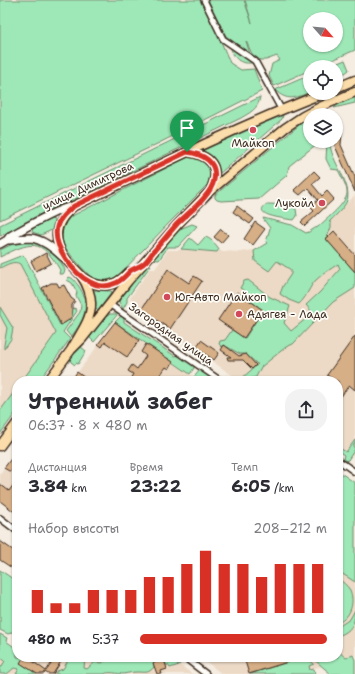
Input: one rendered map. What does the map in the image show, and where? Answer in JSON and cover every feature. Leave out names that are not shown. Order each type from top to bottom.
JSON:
[{"type":"main road","points":[[343,85],[355,80]]},
{"type":"main road","points":[[71,350],[84,337],[109,304],[177,225],[210,191],[285,128],[303,116],[355,92]]},
{"type":"main road","name":"улица Димитрова","points":[[0,244],[7,240],[10,236],[69,206],[74,206],[187,152],[281,109],[305,100]]},
{"type":"main road","points":[[187,152],[203,155],[212,163],[215,176],[214,183],[210,191]]},
{"type":"main road","points":[[65,258],[58,242],[57,228],[66,212],[74,206]]},
{"type":"main road","points":[[7,240],[30,238],[37,239],[47,244],[65,258],[82,277],[90,283],[98,285],[105,286],[114,284],[122,280],[131,270],[144,263]]},
{"type":"main road","points":[[52,376],[71,350],[89,317],[91,304],[90,298],[82,277]]},
{"type":"main road","points":[[0,446],[12,430]]},
{"type":"street","points":[[204,0],[223,39],[255,61],[281,109]]},
{"type":"street","name":"Загородная улица","points":[[109,304],[214,376]]},
{"type":"street","points":[[343,464],[355,472]]},
{"type":"street","points":[[0,518],[12,527]]},
{"type":"street","points":[[190,662],[206,674]]},
{"type":"shaded area","points":[[355,195],[355,458],[343,450],[343,376],[233,376],[133,306],[134,303],[130,298],[150,269],[155,269],[168,250],[180,250],[182,248],[183,250],[240,252],[325,240],[321,231]]},
{"type":"shaded area","points":[[21,256],[62,333],[31,376],[12,376],[12,402],[0,419],[0,266]]},
{"type":"shaded area","points":[[115,323],[193,376],[75,376]]},
{"type":"shaded area","points":[[12,458],[12,510],[0,501],[0,474]]},
{"type":"shaded area","points":[[355,507],[355,655],[343,659],[343,524]]},
{"type":"shaded area","points":[[0,646],[12,655],[12,662],[176,662],[192,674],[0,674]]},
{"type":"shaded area","points":[[206,662],[334,662],[297,674],[222,674]]},
{"type":"green space","points":[[0,0],[201,0],[212,20],[230,63],[241,70],[254,69],[262,91],[0,220]]},
{"type":"green space","points":[[208,0],[244,0],[252,23],[245,0],[355,0],[355,50],[333,60],[303,60],[303,73],[274,86],[269,76],[272,64],[280,60],[277,56],[266,60],[260,60],[252,54],[246,41],[250,54],[226,36]]},
{"type":"green space","points":[[230,46],[252,63],[244,63],[238,60],[233,54]]},
{"type":"green space","points":[[345,60],[349,70],[343,75],[343,61]]},
{"type":"green space","points":[[303,78],[303,95],[292,98],[279,94],[275,90]]},
{"type":"green space","points":[[355,95],[355,103],[334,108],[343,100]]},
{"type":"green space","points":[[260,97],[256,107],[241,118],[0,236],[0,225]]},
{"type":"green space","points":[[281,114],[283,115],[282,119],[219,174],[213,159],[200,149]]},
{"type":"green space","points":[[303,122],[303,148],[312,148],[289,166],[287,175],[259,199],[221,201],[215,198],[215,195]]},
{"type":"green space","points":[[327,148],[331,148],[333,157],[345,181],[348,196],[344,206],[329,222],[331,222],[331,228],[326,239],[355,272],[355,288],[333,302],[293,344],[286,347],[261,367],[256,376],[244,376],[258,364],[246,354],[240,354],[224,345],[222,347],[219,344],[220,341],[225,340],[232,330],[245,338],[263,310],[242,295],[245,291],[240,288],[244,281],[248,280],[270,297],[290,306],[284,323],[291,331],[313,313],[306,305],[320,292],[340,269],[338,264],[318,278],[299,304],[280,294],[283,286],[291,274],[291,270],[277,261],[269,271],[255,261],[254,251],[267,243],[270,228],[263,218],[292,225],[306,233],[318,227],[341,205],[347,195],[345,183],[338,170],[331,169],[326,159]]},
{"type":"green space","points":[[190,156],[207,162],[211,173],[208,184],[118,276],[105,280],[98,280],[91,277],[71,255],[63,243],[62,232],[68,219]]},
{"type":"green space","points":[[267,204],[282,205],[296,209],[297,216],[294,220],[266,214],[263,211],[263,208]]},
{"type":"green space","points":[[51,219],[54,220],[52,230],[41,235],[32,232],[33,228]]},
{"type":"green space","points":[[192,224],[197,226],[178,247],[168,247],[159,260],[152,259],[182,228]]},
{"type":"green space","points":[[205,237],[216,245],[219,249],[217,252],[181,249],[190,238],[198,245]]},
{"type":"green space","points":[[32,241],[37,243],[49,251],[64,267],[65,271],[63,274],[59,274],[60,270],[53,259],[41,247],[27,246],[0,257],[0,250],[15,243]]},
{"type":"green space","points":[[23,255],[25,257],[60,325],[70,318],[73,308],[77,311],[63,332],[70,339],[43,376],[26,376],[56,333],[20,264],[7,264],[0,268],[0,264]]},
{"type":"green space","points":[[151,265],[127,298],[127,302],[123,309],[119,302],[120,298],[146,266]]},
{"type":"green space","points":[[69,277],[72,278],[78,285],[85,299],[85,312],[83,318],[80,325],[71,337],[66,331],[80,312],[81,305],[76,296],[77,292],[72,283],[67,280]]},
{"type":"green space","points":[[93,290],[112,292],[98,311],[95,308]]},
{"type":"green space","points":[[0,307],[13,328],[11,339],[4,349],[7,328],[0,315]]},
{"type":"green space","points":[[110,314],[118,314],[94,342],[89,335],[100,321]]},
{"type":"green space","points":[[121,316],[124,318],[124,322],[175,356],[180,355],[194,365],[194,368],[190,374],[115,322]]},
{"type":"green space","points":[[80,346],[86,351],[78,364],[76,363],[75,365],[70,359]]},
{"type":"green space","points":[[200,370],[203,370],[211,376],[195,376]]},
{"type":"green space","points":[[12,395],[12,418],[0,434],[0,411]]},
{"type":"green space","points":[[355,440],[353,446],[355,449],[348,460],[345,461],[343,459],[343,450],[346,452]]},
{"type":"green space","points":[[343,475],[355,483],[355,582],[343,574]]},
{"type":"green space","points":[[0,570],[12,578],[12,632],[8,634],[0,630]]},
{"type":"green space","points":[[343,582],[350,590],[352,599],[351,609],[343,619]]},
{"type":"green space","points":[[355,610],[353,624],[349,630],[343,634],[343,624],[350,619]]},
{"type":"green space","points":[[0,634],[7,638],[6,641],[12,645],[12,662],[22,662],[37,674],[16,674],[19,669],[14,668],[7,674],[0,674],[0,669],[5,661],[0,657]]},
{"type":"green space","points":[[343,655],[346,658],[353,655],[355,660],[355,674],[331,674],[317,662],[343,662]]},
{"type":"green space","points":[[67,662],[85,662],[84,668],[87,669],[95,662],[156,662],[154,663],[154,667],[150,671],[124,674],[55,674],[57,671],[63,669]]},
{"type":"green space","points":[[165,662],[180,663],[179,665],[170,668]]},
{"type":"green space","points":[[288,662],[312,662],[314,664],[309,666],[310,670],[314,669],[315,674],[250,674]]},
{"type":"building","points":[[336,148],[342,148],[355,177],[355,192]]},
{"type":"building","points":[[314,171],[320,177],[312,184],[322,196],[327,191],[334,199],[305,226],[301,222],[314,211],[310,207],[318,200],[308,188],[300,195],[294,190]]},
{"type":"building","points":[[237,206],[254,219],[250,224],[233,212]]},
{"type":"building","points":[[255,222],[265,229],[253,245],[244,239]]},
{"type":"building","points":[[221,229],[228,235],[221,243],[214,237]]},
{"type":"building","points":[[334,231],[355,255],[355,272],[326,239]]},
{"type":"building","points":[[46,253],[51,263],[36,271],[31,261]]},
{"type":"building","points":[[168,269],[189,283],[194,276],[202,281],[170,329],[141,310]]},
{"type":"building","points":[[51,283],[57,283],[59,287],[64,285],[71,298],[75,301],[72,305],[72,316],[61,325],[42,288]]},
{"type":"building","points":[[237,292],[263,310],[244,338],[218,320]]},
{"type":"building","points":[[115,322],[139,340],[127,357],[105,342],[102,347],[98,344]]},
{"type":"building","points":[[355,336],[355,390],[349,385],[343,394],[343,376],[327,375]]},
{"type":"building","points":[[201,340],[219,353],[214,360],[196,348]]},
{"type":"building","points":[[146,344],[173,362],[169,369],[166,367],[160,376],[132,376],[133,374],[128,371],[132,365],[137,369],[146,356],[141,352]]},
{"type":"building","points":[[224,345],[239,356],[246,354],[256,365],[252,369],[243,360],[228,360],[227,357],[231,357],[221,350]]},
{"type":"building","points":[[77,372],[82,376],[74,376]]},
{"type":"building","points":[[12,458],[12,471],[9,471],[4,468]]},
{"type":"building","points":[[0,484],[9,491],[12,487],[12,510],[0,501]]},
{"type":"building","points":[[0,541],[12,549],[12,568],[0,560]]},
{"type":"building","points":[[34,662],[46,671],[52,662],[61,662],[53,674],[48,674],[45,672],[44,674],[37,674],[20,663]]},
{"type":"building","points":[[165,662],[167,669],[161,671],[162,674],[157,674],[153,663]]},
{"type":"building","points":[[245,662],[288,662],[249,674]]},
{"type":"place","name":"Майкоп","points":[[253,130]]},
{"type":"place","name":"Лукойл","points":[[322,203]]},
{"type":"place","name":"Юг-Авто Майкоп","points":[[167,297]]},
{"type":"place","name":"Адыгея - Лада","points":[[239,314]]},
{"type":"route","points":[[187,152],[203,155],[212,163],[215,176],[214,183],[210,191],[177,225],[144,263],[131,270],[122,280],[105,286],[90,283],[82,277],[65,258],[56,235],[59,223],[66,212],[74,206],[187,152]]}]
